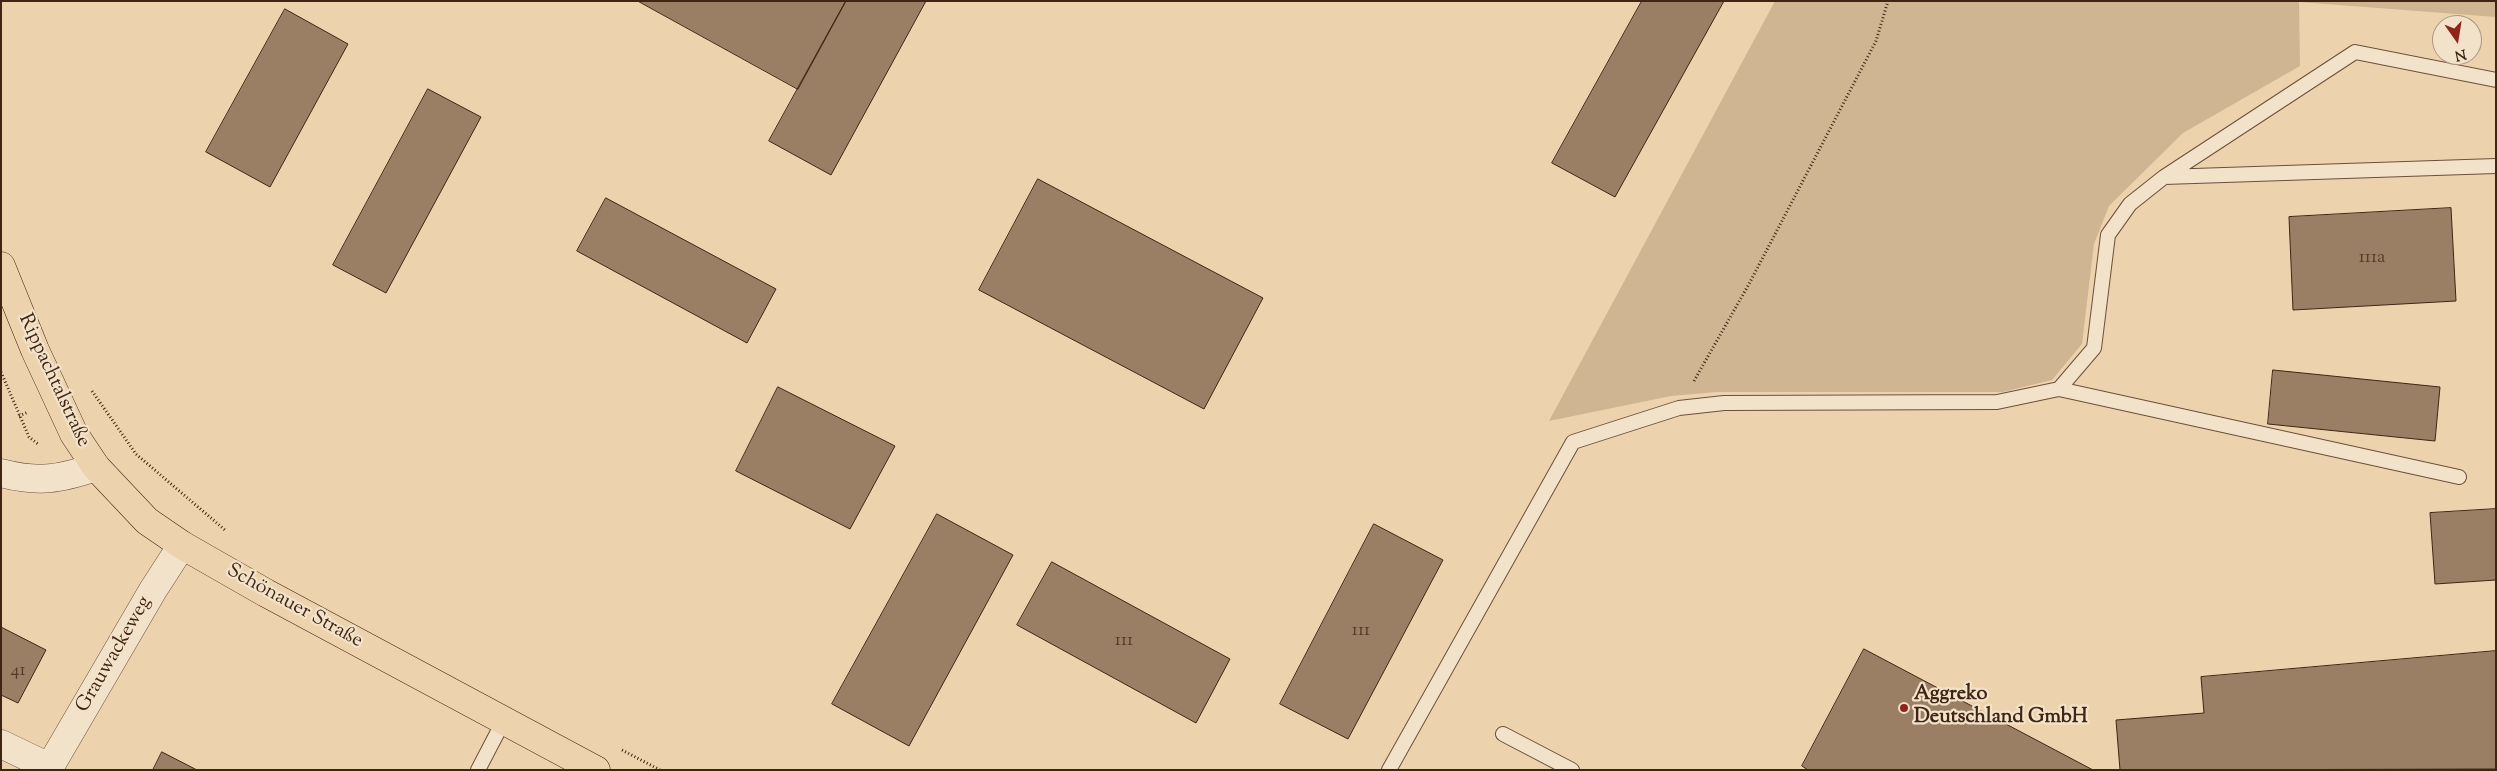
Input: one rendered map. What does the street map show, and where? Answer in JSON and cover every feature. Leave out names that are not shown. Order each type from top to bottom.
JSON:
[{"type":"main road","name":"Rippachtalstraße","points":[[1,266],[58,401],[74,434],[96,466]]},
{"type":"main road","name":"Schönauer Straße","points":[[96,466],[147,521],[182,545],[266,593],[596,770]]},
{"type":"street","points":[[1,473],[44,480],[65,477],[96,466]]},
{"type":"street","name":"Grauwackeweg","points":[[1,744],[48,768],[182,545]]},
{"type":"lane","points":[[2059,389],[2094,348],[2108,235],[2130,204],[2164,177],[2355,52],[2496,80]]},
{"type":"lane","points":[[2164,177],[2496,166]]},
{"type":"lane","points":[[1389,770],[1573,442],[1679,408],[1724,404],[1997,402],[2059,389],[2459,478]]},
{"type":"lane","points":[[478,770],[504,720]]},
{"type":"lane","points":[[1503,734],[1572,770]]},
{"type":"path","points":[[1679,408],[1749,284],[1876,41],[1888,1]]},
{"type":"path","points":[[1,372],[30,437],[48,453],[65,477]]},
{"type":"path","points":[[19,416],[90,387],[136,454],[228,531]]},
{"type":"path","points":[[616,746],[660,770]]},
{"type":"shaded area","points":[[1775,1],[2496,1],[2496,17],[2299,2],[2300,66],[2183,133],[2109,206],[2094,244],[2082,344],[2052,380],[2003,392],[1717,392],[1671,396],[1549,421]]},
{"type":"building","points":[[638,1],[846,1],[798,89]]},
{"type":"building","points":[[846,1],[926,1],[831,175],[769,141]]},
{"type":"building","points":[[1642,1],[1724,1],[1615,197],[1552,163]]},
{"type":"building","points":[[285,9],[348,44],[270,187],[206,152]]},
{"type":"building","points":[[428,89],[481,117],[386,293],[333,265]]},
{"type":"building","points":[[1038,179],[1263,298],[1204,409],[979,290]]},
{"type":"building","points":[[606,198],[776,289],[747,343],[577,251]]},
{"type":"building","points":[[2451,208],[2456,301],[2293,310],[2289,217]]},
{"type":"building","points":[[2273,370],[2440,387],[2435,441],[2268,424]]},
{"type":"building","points":[[778,387],[895,446],[850,529],[736,471]]},
{"type":"building","points":[[2496,509],[2496,580],[2435,584],[2430,513]]},
{"type":"building","points":[[937,514],[1013,555],[909,746],[832,704]]},
{"type":"building","points":[[1374,524],[1443,560],[1348,739],[1280,704]]},
{"type":"building","points":[[1052,562],[1230,659],[1196,723],[1017,625]]},
{"type":"building","points":[[1,627],[46,650],[18,703],[1,695]]},
{"type":"building","name":"Aggreko Deutschland GmbH","points":[[1864,649],[2093,770],[1808,770],[1802,766]]},
{"type":"building","points":[[2496,651],[2496,769],[2120,770],[2116,720],[2204,713],[2201,677]]},
{"type":"building","points":[[162,752],[197,770],[153,770]]},
{"type":"place","name":"Aggreko Deutschland GmbH","points":[[1904,708]]}]
